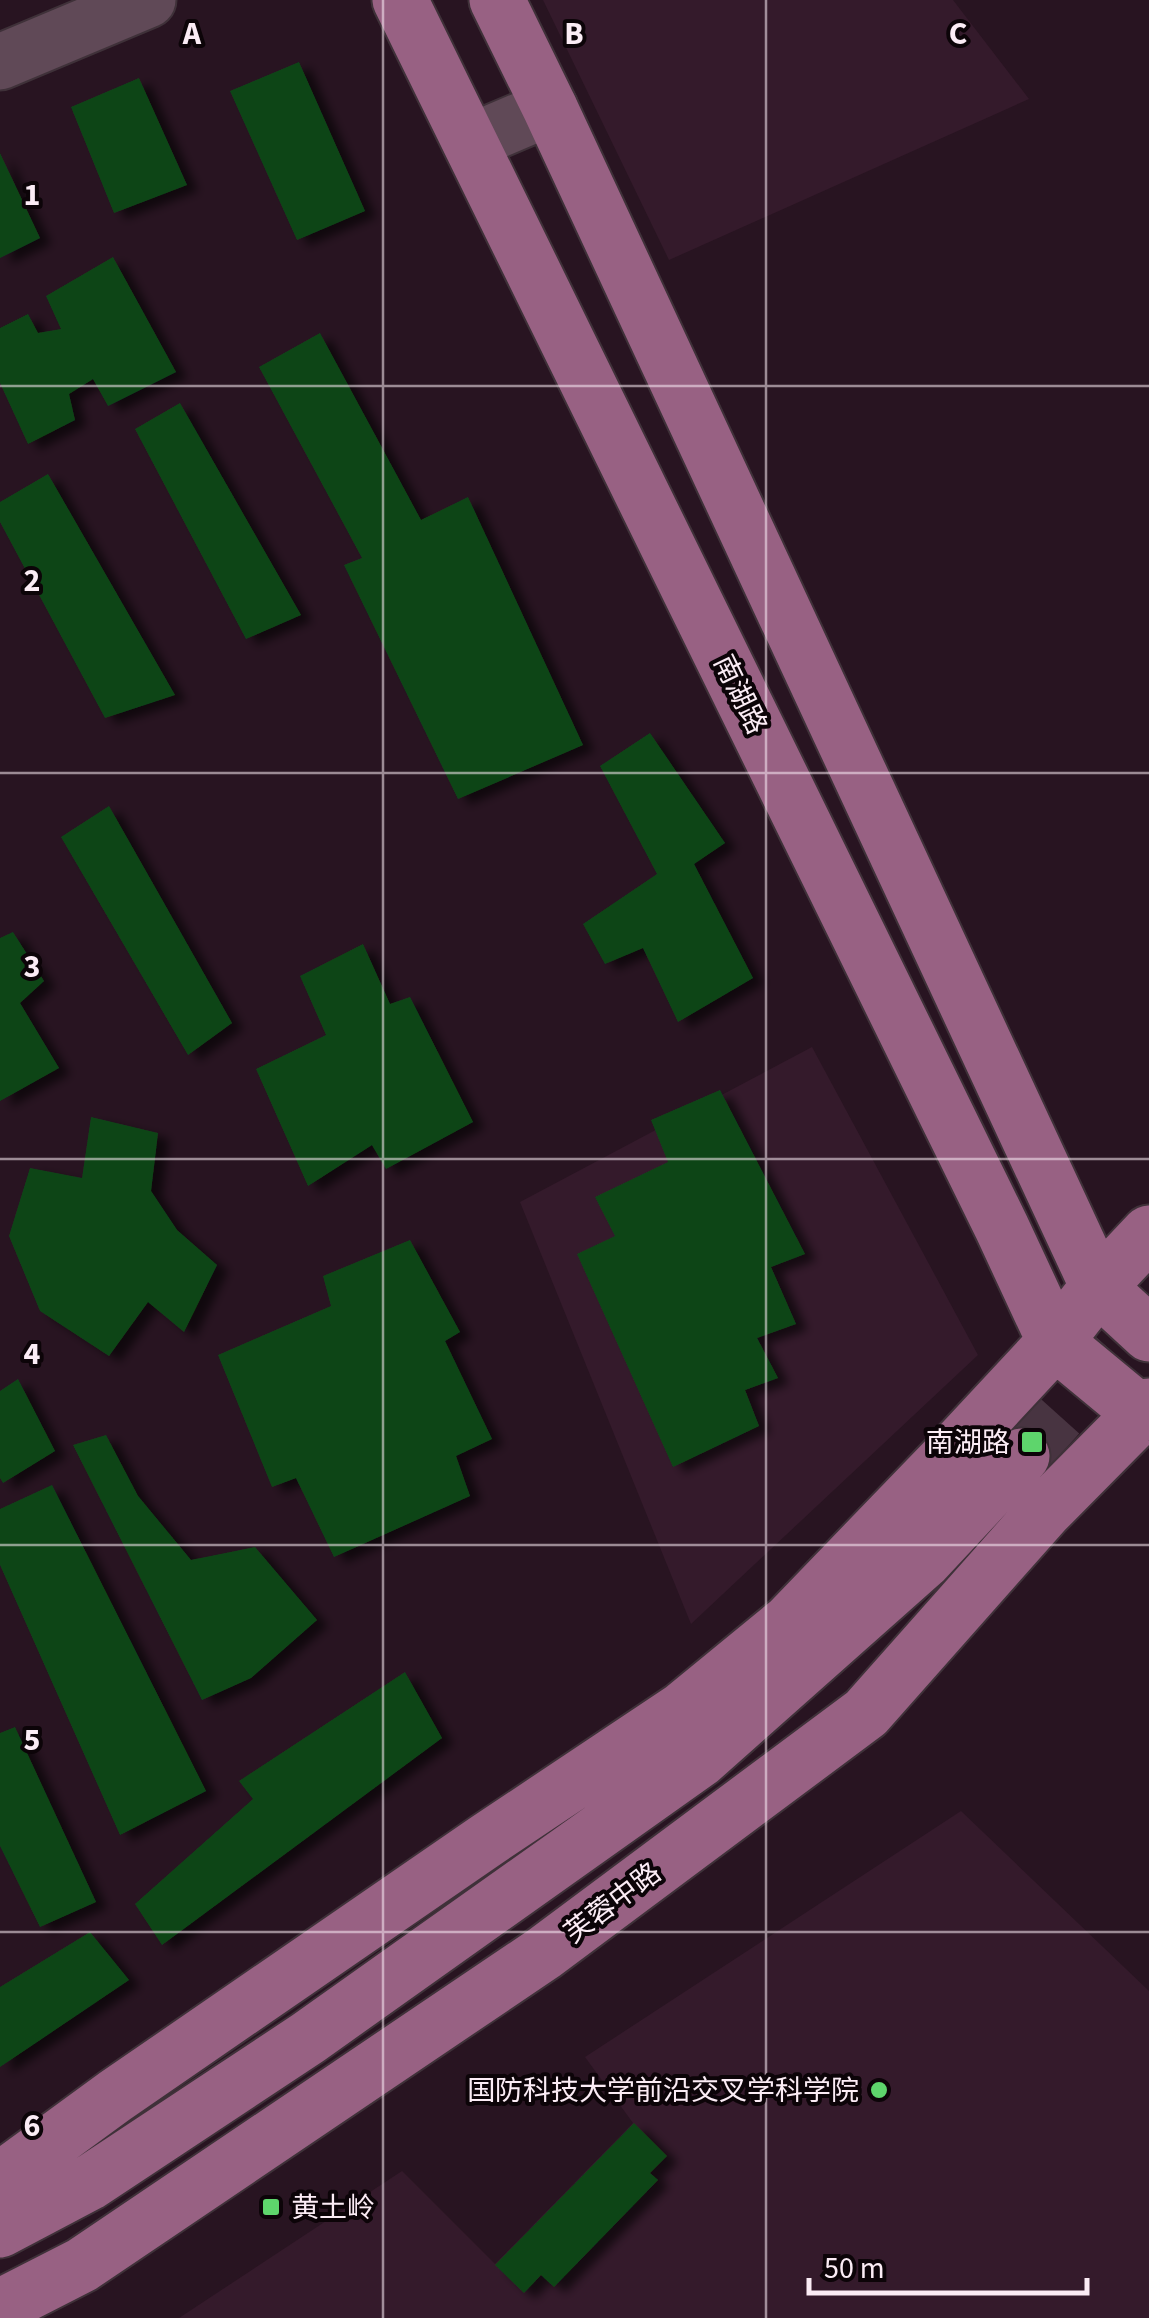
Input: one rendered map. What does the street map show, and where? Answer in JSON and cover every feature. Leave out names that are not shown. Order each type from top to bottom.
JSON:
[{"type":"main road","name":"南湖路","points":[[400,0],[1002,1228],[1054,1342],[1145,1410]]},
{"type":"main road","points":[[497,0],[1098,1286],[1149,1334]]},
{"type":"main road","points":[[0,2180],[196,2040],[683,1709],[789,1622],[948,1458],[1149,1233]]},
{"type":"main road","name":"芙蓉中路","points":[[0,2307],[82,2265],[544,1953],[866,1713],[1044,1512],[1145,1410]]},
{"type":"main road","points":[[0,2230],[89,2183],[308,2038],[701,1759],[924,1560],[1022,1456]]},
{"type":"street","points":[[0,62],[148,0]]},
{"type":"street","points":[[470,142],[550,108]]},
{"type":"shaded area","points":[[543,0],[953,0],[1029,99],[669,260]]},
{"type":"shaded area","points":[[812,1047],[978,1355],[691,1624],[520,1202]]},
{"type":"shaded area","name":"国防科技大学前沿交叉学科学院","points":[[961,1811],[1149,1991],[1149,2318],[179,2318],[402,2171],[495,2264],[633,2123],[585,2057]]},
{"type":"building","points":[[299,62],[365,211],[297,240],[230,91]]},
{"type":"building","points":[[139,78],[187,185],[114,213],[71,107]]},
{"type":"building","points":[[0,153],[40,238],[0,258]]},
{"type":"building","points":[[113,257],[176,372],[108,406],[93,379],[69,394],[75,420],[28,444],[0,383],[0,328],[28,314],[38,333],[61,329],[46,296]]},
{"type":"building","points":[[320,333],[421,520],[468,497],[583,745],[458,799],[344,565],[362,558],[259,367]]},
{"type":"building","points":[[180,403],[301,615],[246,639],[135,429]]},
{"type":"building","points":[[48,474],[175,695],[105,718],[0,522],[0,502]]},
{"type":"building","points":[[650,733],[725,843],[694,864],[753,978],[678,1022],[643,948],[605,964],[583,924],[657,874],[600,766]]},
{"type":"building","points":[[109,806],[232,1023],[188,1055],[61,837]]},
{"type":"building","points":[[13,932],[44,981],[20,1003],[59,1068],[0,1101],[0,938]]},
{"type":"building","points":[[363,944],[390,1004],[410,997],[473,1122],[386,1169],[372,1145],[308,1186],[256,1069],[326,1035],[300,976]]},
{"type":"building","points":[[720,1090],[805,1254],[771,1267],[796,1324],[757,1338],[778,1378],[745,1390],[759,1426],[673,1467],[577,1254],[615,1236],[595,1197],[668,1162],[651,1120]]},
{"type":"building","points":[[91,1117],[158,1133],[151,1191],[177,1230],[217,1265],[184,1332],[148,1302],[109,1356],[40,1311],[9,1236],[30,1168],[82,1178]]},
{"type":"building","points":[[410,1240],[460,1332],[445,1341],[492,1439],[456,1456],[470,1496],[334,1557],[296,1478],[272,1487],[218,1355],[331,1306],[323,1276]]},
{"type":"building","points":[[18,1379],[55,1451],[3,1483],[0,1391]]},
{"type":"building","points":[[106,1435],[138,1496],[191,1560],[255,1547],[317,1620],[251,1678],[202,1700],[73,1445]]},
{"type":"building","points":[[52,1485],[206,1791],[120,1835],[0,1565],[0,1509]]},
{"type":"building","points":[[405,1672],[442,1738],[162,1945],[135,1904],[253,1799],[239,1781]]},
{"type":"building","points":[[15,1727],[96,1902],[40,1927],[0,1846],[0,1733]]},
{"type":"building","points":[[90,1932],[129,1980],[0,2067],[0,1987]]},
{"type":"building","points":[[634,2123],[667,2156],[650,2173],[658,2180],[554,2287],[541,2275],[524,2293],[495,2265]]},
{"type":"tunnel","points":[[1022,1456],[1149,1315]]},
{"type":"place","name":"南湖路","points":[[1032,1442]]},
{"type":"place","name":"国防科技大学前沿交叉学科学院","points":[[879,2090]]},
{"type":"place","name":"黄土岭","points":[[271,2207]]}]
